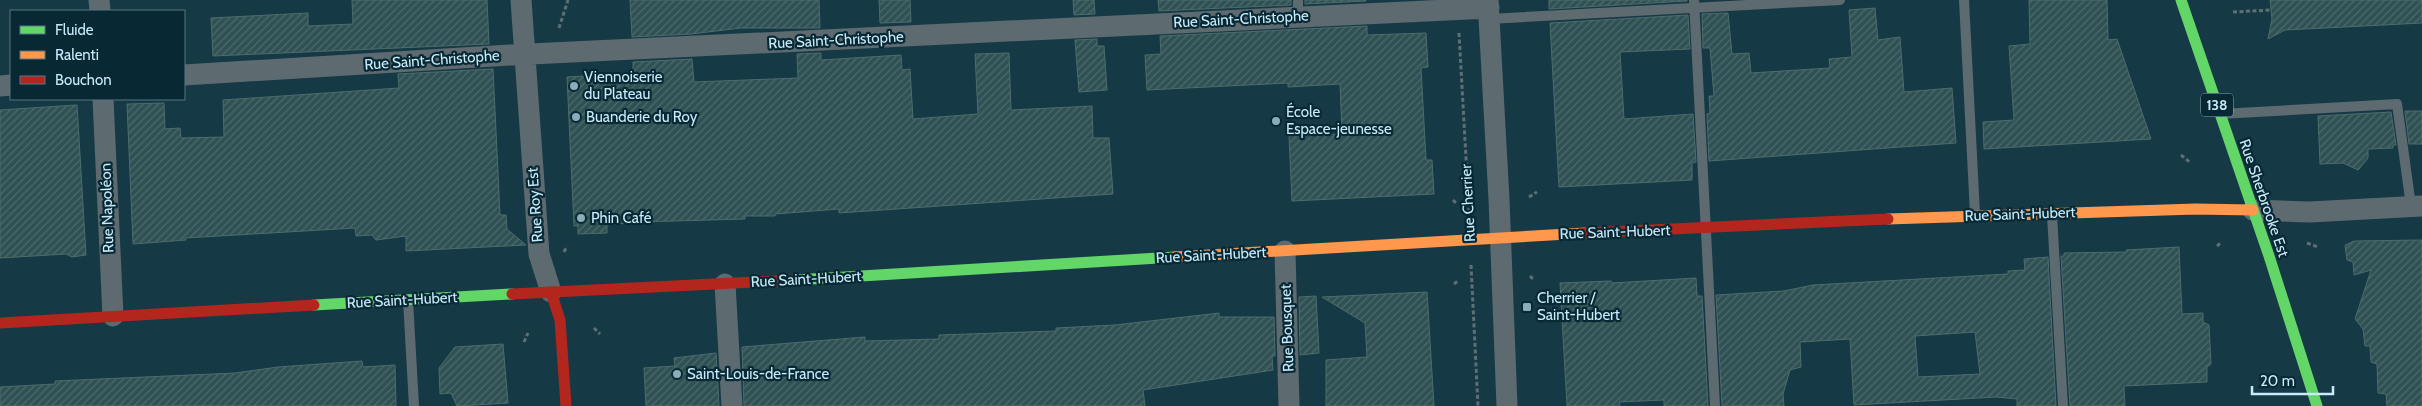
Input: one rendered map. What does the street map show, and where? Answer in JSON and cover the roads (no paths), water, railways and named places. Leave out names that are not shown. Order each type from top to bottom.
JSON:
[{"type":"street","name":"Rue Roy Est","points":[[521,0],[539,254],[560,320],[566,406]]},
{"type":"street","name":"Rue Sherbrooke Est","points":[[2181,0],[2253,210],[2317,406]]},
{"type":"street","name":"Rue Saint-Christophe","points":[[185,75],[1298,8],[1489,9]]},
{"type":"street","name":"Rue Cherrier","points":[[1489,9],[1508,406]]},
{"type":"street","name":"Rue Napoléon","points":[[103,100],[113,316]]},
{"type":"street","name":"Rue Saint-Hubert","points":[[0,323],[725,284],[1500,236],[1975,215],[2196,209],[2310,212],[2417,206]]},
{"type":"street","name":"Rue Bousquet","points":[[1285,250],[1289,406]]},
{"type":"street","points":[[725,284],[732,406]]},
{"type":"lane","points":[[1489,9],[1840,0]]},
{"type":"lane","points":[[1964,0],[1975,215]]},
{"type":"lane","points":[[1694,4],[1715,406]]},
{"type":"lane","points":[[2220,114],[2397,104],[2417,206]]},
{"type":"lane","points":[[2052,213],[2063,406]]},
{"type":"lane","points":[[408,300],[414,406]]},
{"type":"place","name":"Viennoiserie du Plateau","points":[[574,86]]},
{"type":"place","name":"Buanderie du Roy","points":[[576,117]]},
{"type":"place","name":"École Espace-jeunesse","points":[[1276,121]]},
{"type":"place","name":"Phin Café","points":[[581,218]]},
{"type":"place","name":"Cherrier / Saint-Hubert","points":[[1527,307]]},
{"type":"place","name":"Saint-Louis-de-France","points":[[677,374]]}]
